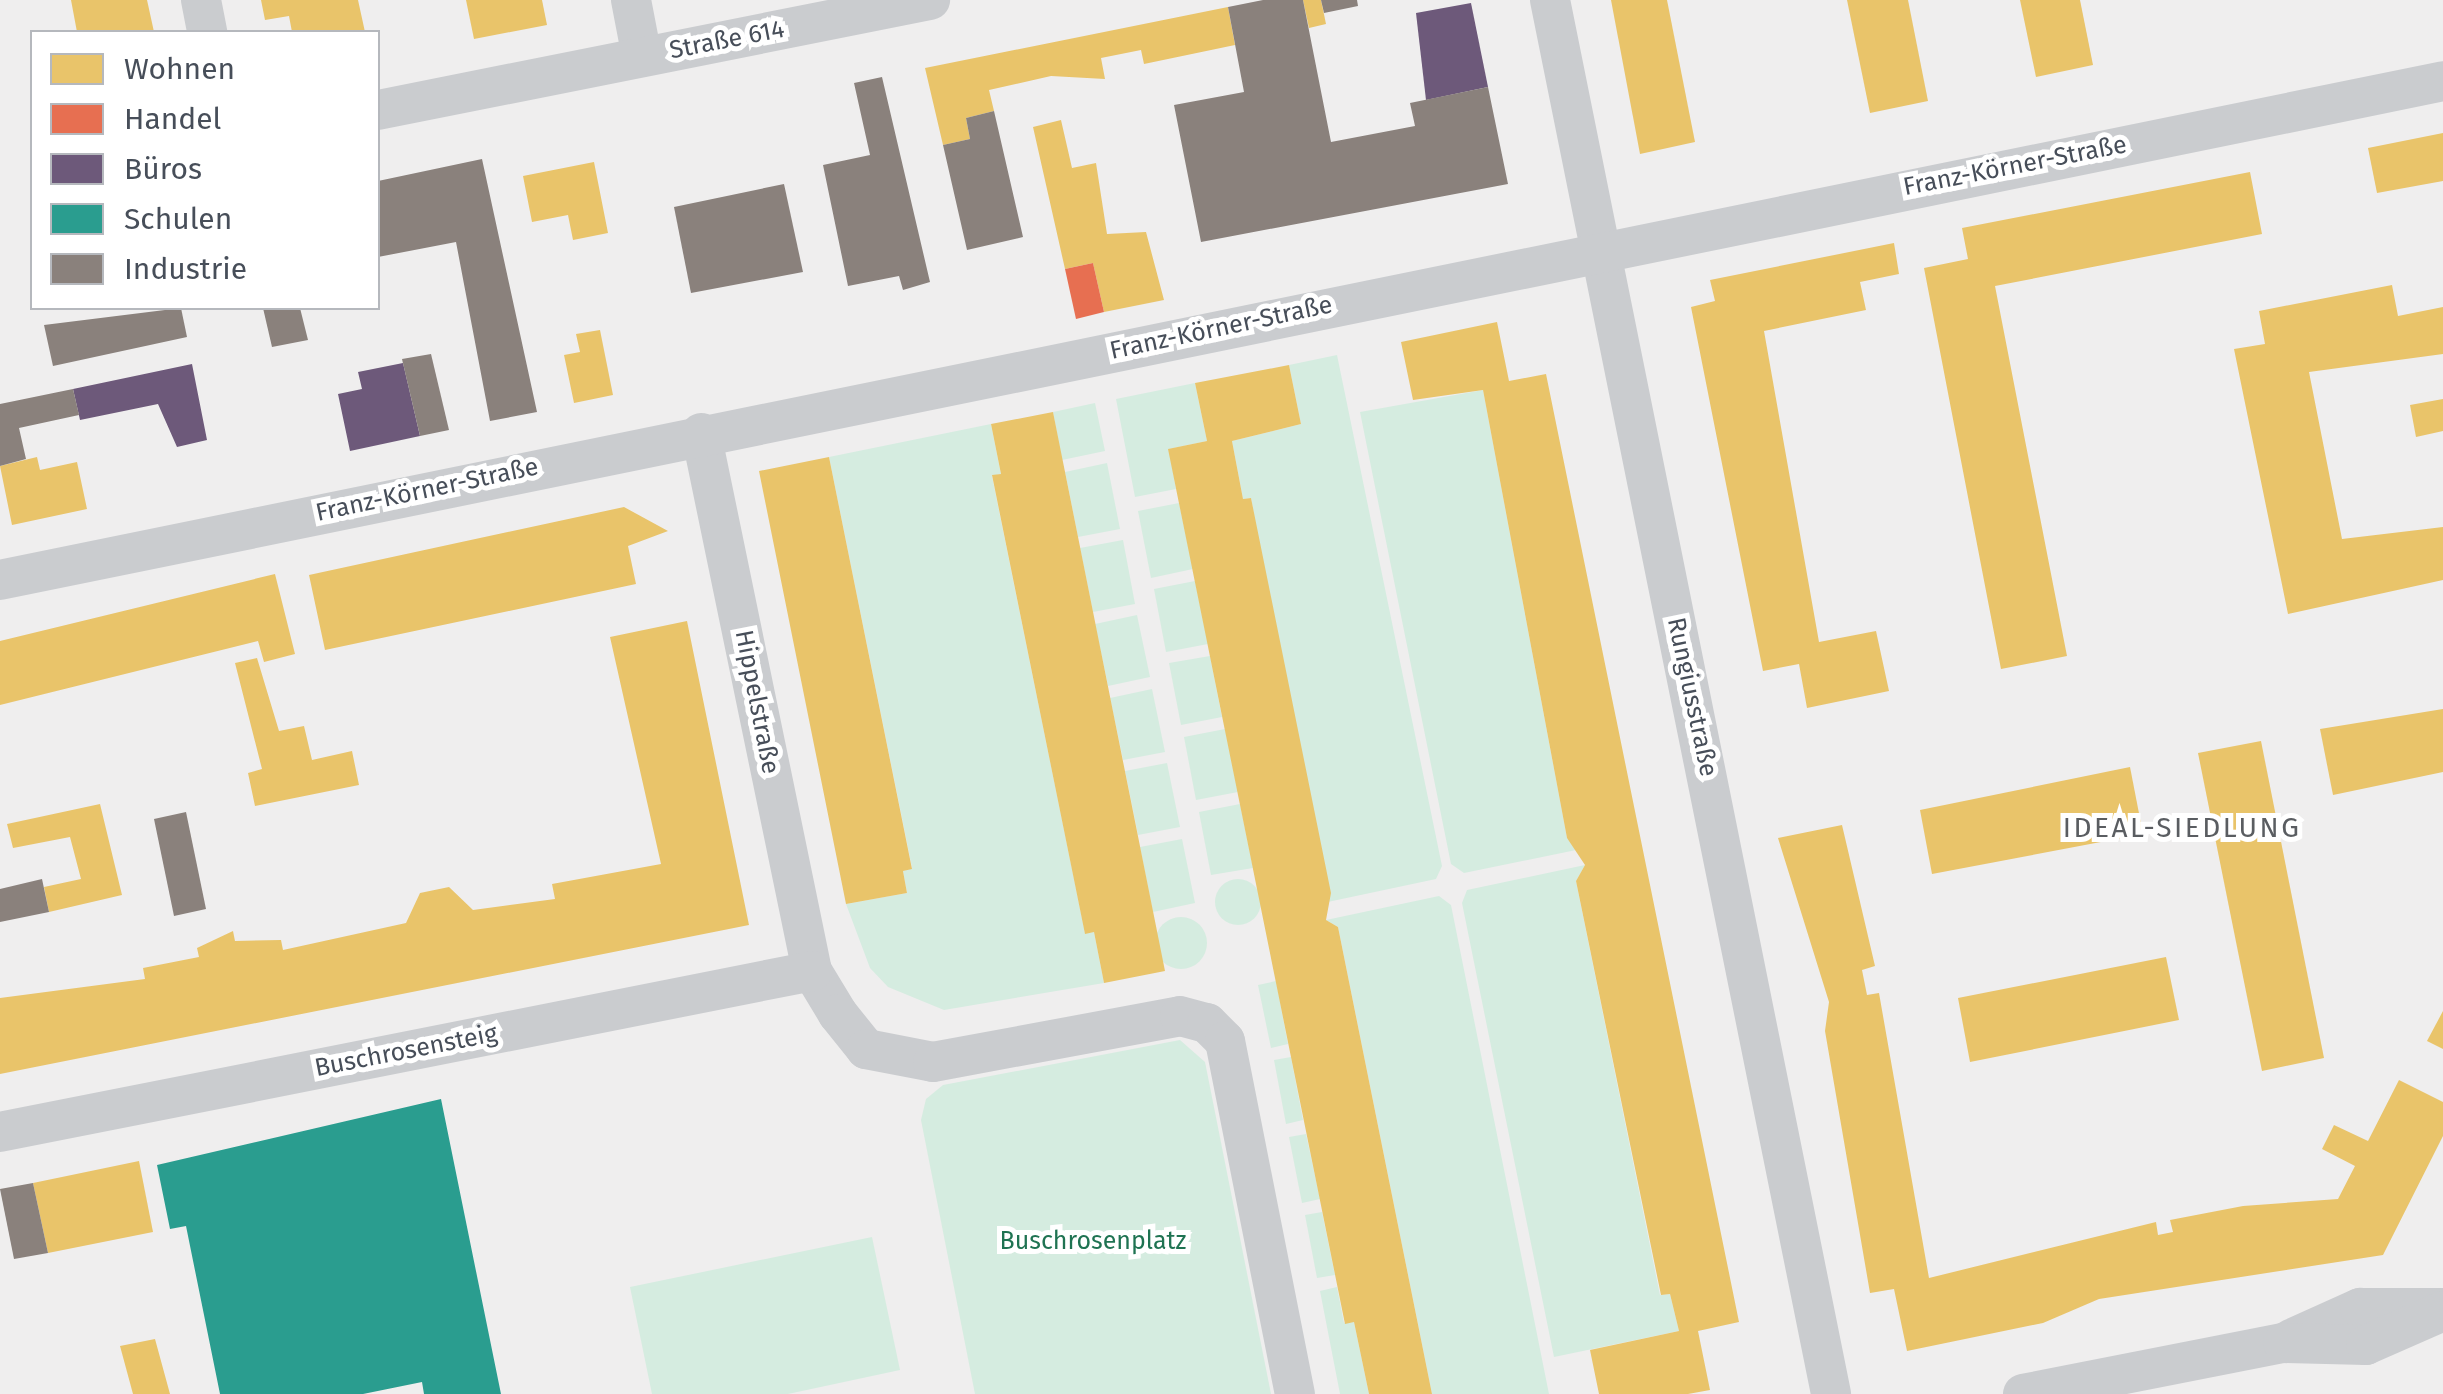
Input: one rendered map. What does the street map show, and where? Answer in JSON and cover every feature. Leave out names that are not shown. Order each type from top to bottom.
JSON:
[{"type":"street","points":[[200,0],[207,30]]},
{"type":"street","name":"Straße 614","points":[[631,0],[642,57]]},
{"type":"street","name":"Straße 614","points":[[380,110],[930,0]]},
{"type":"street","name":"Rungiusstraße","points":[[1550,0],[1830,1394]]},
{"type":"street","name":"Franz-Körner-Straße","points":[[0,580],[1598,248],[2443,81]]},
{"type":"street","name":"Hippelstraße","points":[[701,433],[812,971]]},
{"type":"street","points":[[812,971],[866,1049],[891,1058],[933,1062],[1180,1016],[1208,1023],[1226,1041],[1295,1394]]},
{"type":"street","name":"Buschrosensteig","points":[[0,1132],[812,971]]},
{"type":"street","points":[[2023,1394],[2283,1343],[2366,1346],[2443,1309]]},
{"type":"green space","points":[[1337,355],[1442,866],[1436,879],[1323,903],[1251,498],[1243,499],[1232,441],[1301,424],[1289,365]]},
{"type":"green space","points":[[1195,383],[1207,441],[1169,449],[1176,489],[1135,497],[1116,399]]},
{"type":"green space","points":[[1483,390],[1567,838],[1581,849],[1464,873],[1451,864],[1360,412]]},
{"type":"green space","points":[[1095,403],[1105,451],[1062,460],[1053,412]]},
{"type":"green space","points":[[991,424],[1001,474],[992,476],[1085,933],[1094,932],[1104,983],[944,1010],[888,987],[870,968],[846,904],[907,893],[903,871],[912,868],[829,457]]},
{"type":"green space","points":[[1107,463],[1120,529],[1078,537],[1065,472]]},
{"type":"green space","points":[[1179,503],[1193,569],[1151,578],[1138,511]]},
{"type":"green space","points":[[1123,540],[1135,604],[1093,612],[1080,548]]},
{"type":"green space","points":[[1195,581],[1208,644],[1166,652],[1154,589]]},
{"type":"green space","points":[[1137,615],[1150,677],[1108,686],[1095,624]]},
{"type":"green space","points":[[1210,656],[1222,717],[1181,725],[1169,663]]},
{"type":"green space","points":[[1152,689],[1165,752],[1123,760],[1110,698]]},
{"type":"green space","points":[[1225,729],[1238,792],[1196,800],[1184,737]]},
{"type":"green space","points":[[1167,763],[1180,827],[1138,835],[1125,771]]},
{"type":"green space","points":[[1240,804],[1253,868],[1211,875],[1199,812]]},
{"type":"green space","points":[[1182,839],[1195,903],[1153,912],[1140,847]]},
{"type":"green space","points":[[1585,865],[1576,881],[1660,1295],[1670,1294],[1679,1331],[1554,1357],[1462,903],[1467,890]]},
{"type":"green space","points":[[1238,879],[1254,886],[1261,902],[1254,918],[1238,925],[1222,918],[1215,902],[1222,886]]},
{"type":"green space","points":[[1439,896],[1451,905],[1549,1394],[1432,1394],[1338,927],[1326,920]]},
{"type":"green space","points":[[1181,917],[1199,925],[1207,943],[1199,961],[1181,969],[1163,961],[1155,943],[1163,925]]},
{"type":"green space","points":[[1276,981],[1288,1044],[1271,1048],[1258,985]]},
{"type":"green space","name":"Buschrosenplatz","points":[[1180,1040],[1205,1062],[1271,1394],[975,1394],[921,1120],[926,1099],[943,1085]]},
{"type":"green space","points":[[1291,1057],[1303,1120],[1286,1124],[1274,1060]]},
{"type":"green space","points":[[1306,1134],[1320,1199],[1302,1203],[1289,1137]]},
{"type":"green space","points":[[1322,1212],[1335,1275],[1317,1278],[1305,1215]]},
{"type":"green space","points":[[872,1237],[900,1370],[788,1394],[652,1394],[630,1287]]},
{"type":"green space","points":[[1337,1287],[1344,1323],[1354,1322],[1369,1394],[1340,1394],[1320,1291]]},
{"type":"building: Wohnen","points":[[71,0],[147,0],[154,30],[77,30]]},
{"type":"building: Wohnen","points":[[261,0],[358,0],[365,30],[292,30],[289,16],[265,20]]},
{"type":"building: Wohnen","points":[[466,0],[542,0],[547,25],[474,39]]},
{"type":"building: Wohnen","points":[[1303,0],[1321,0],[1326,24],[1309,28]]},
{"type":"building: Wohnen","points":[[1611,0],[1667,0],[1695,142],[1640,154]]},
{"type":"building: Wohnen","points":[[1847,0],[1908,0],[1928,101],[1870,113]]},
{"type":"building: Wohnen","points":[[2020,0],[2080,0],[2093,65],[2036,77]]},
{"type":"building: Wohnen","points":[[1228,7],[1235,45],[1144,64],[1141,50],[1101,58],[1105,79],[1051,76],[989,90],[994,111],[966,118],[970,139],[943,145],[925,68]]},
{"type":"building: Wohnen","points":[[1061,120],[1072,168],[1096,163],[1107,234],[1146,232],[1164,300],[1104,312],[1093,263],[1065,269],[1033,127]]},
{"type":"building: Wohnen","points":[[2443,133],[2443,181],[2377,193],[2368,148]]},
{"type":"building: Wohnen","points":[[594,162],[608,233],[573,240],[568,215],[532,222],[523,176]]},
{"type":"building: Wohnen","points":[[2250,172],[2262,234],[1995,286],[2067,656],[2001,669],[1924,268],[1968,259],[1962,228]]},
{"type":"building: Wohnen","points":[[1894,243],[1899,274],[1860,282],[1866,310],[1764,331],[1819,642],[1876,631],[1889,691],[1807,708],[1799,664],[1763,671],[1691,307],[1715,301],[1710,280]]},
{"type":"building: Wohnen","points":[[2392,285],[2398,316],[2443,307],[2443,354],[2309,372],[2342,539],[2443,527],[2443,580],[2288,614],[2234,349],[2265,344],[2259,311]]},
{"type":"building: Wohnen","points":[[1497,322],[1509,381],[1546,374],[1739,1322],[1698,1331],[1710,1390],[1688,1394],[1599,1394],[1590,1350],[1679,1331],[1670,1294],[1661,1295],[1576,881],[1585,865],[1567,838],[1483,390],[1413,400],[1401,342]]},
{"type":"building: Wohnen","points":[[600,330],[613,395],[574,403],[564,355],[580,352],[576,334]]},
{"type":"building: Wohnen","points":[[1289,365],[1301,424],[1232,441],[1243,499],[1251,498],[1331,893],[1326,920],[1338,927],[1432,1394],[1369,1394],[1354,1322],[1345,1324],[1168,449],[1207,441],[1195,383]]},
{"type":"building: Wohnen","points":[[2443,399],[2443,431],[2416,437],[2410,405]]},
{"type":"building: Wohnen","points":[[1053,412],[1165,971],[1104,983],[1094,932],[1085,934],[992,475],[1001,474],[991,424]]},
{"type":"building: Wohnen","points":[[37,457],[40,470],[77,462],[87,509],[12,525],[0,466]]},
{"type":"building: Wohnen","points":[[829,457],[912,869],[903,871],[907,893],[846,904],[759,471]]},
{"type":"building: Wohnen","points":[[624,507],[668,531],[628,546],[636,584],[325,650],[309,575]]},
{"type":"building: Wohnen","points":[[275,574],[295,654],[264,662],[258,641],[0,705],[0,641]]},
{"type":"building: Wohnen","points":[[687,621],[749,925],[0,1074],[0,998],[145,979],[143,968],[199,957],[197,948],[233,931],[235,941],[281,940],[283,950],[406,923],[420,893],[449,887],[473,910],[555,899],[552,884],[661,864],[610,637]]},
{"type":"building: Wohnen","points":[[257,658],[279,731],[304,726],[312,760],[352,751],[359,785],[255,806],[248,773],[262,769],[235,663]]},
{"type":"building: Wohnen","points":[[2443,709],[2443,772],[2333,795],[2320,729]]},
{"type":"building: Wohnen","points":[[2261,741],[2324,1058],[2262,1071],[2198,753]]},
{"type":"building: Wohnen","points":[[2130,767],[2143,834],[1932,874],[1920,810]]},
{"type":"building: Wohnen","points":[[100,804],[122,895],[49,912],[44,887],[81,879],[70,837],[13,848],[7,824]]},
{"type":"building: Wohnen","points":[[1842,825],[1875,966],[1862,970],[1867,995],[1879,993],[1929,1278],[2156,1222],[2158,1235],[2173,1232],[2170,1220],[2243,1206],[2338,1199],[2355,1166],[2322,1149],[2334,1125],[2368,1141],[2399,1080],[2443,1102],[2443,1136],[2383,1255],[2099,1299],[2043,1323],[1907,1351],[1894,1289],[1870,1293],[1825,1031],[1829,1002],[1778,838]]},
{"type":"building: Wohnen","points":[[2166,957],[2179,1020],[1970,1062],[1958,998]]},
{"type":"building: Wohnen","points":[[2443,1011],[2443,1049],[2427,1041]]},
{"type":"building: Wohnen","points":[[139,1161],[153,1232],[48,1253],[33,1183]]},
{"type":"building: Wohnen","points":[[155,1339],[170,1394],[133,1394],[120,1346]]},
{"type":"building: Handel","points":[[1093,263],[1104,312],[1076,319],[1065,269]]},
{"type":"building: Büros","points":[[1471,3],[1488,87],[1426,100],[1416,13]]},
{"type":"building: Büros","points":[[403,363],[420,436],[350,451],[338,394],[362,389],[358,372]]},
{"type":"building: Büros","points":[[192,364],[207,440],[177,447],[158,404],[80,420],[73,389]]},
{"type":"building: Schulen","points":[[441,1099],[501,1394],[424,1394],[422,1382],[363,1394],[220,1394],[186,1226],[170,1229],[157,1165]]},
{"type":"building: Industrie","points":[[1263,0],[1303,0],[1331,142],[1415,126],[1410,103],[1488,87],[1508,184],[1201,242],[1174,105],[1244,92],[1228,7]]},
{"type":"building: Industrie","points":[[1321,0],[1357,0],[1358,6],[1324,13]]},
{"type":"building: Industrie","points":[[882,77],[930,282],[903,290],[899,276],[848,286],[823,165],[870,155],[854,83]]},
{"type":"building: Industrie","points":[[994,111],[1023,237],[967,250],[943,145],[970,139],[966,118]]},
{"type":"building: Industrie","points":[[482,159],[537,412],[490,421],[456,242],[380,257],[380,181]]},
{"type":"building: Industrie","points":[[784,184],[803,272],[691,293],[674,207]]},
{"type":"building: Industrie","points":[[181,310],[187,337],[53,366],[44,325]]},
{"type":"building: Industrie","points":[[263,310],[300,310],[308,340],[272,347]]},
{"type":"building: Industrie","points":[[431,354],[449,430],[420,436],[402,359]]},
{"type":"building: Industrie","points":[[73,389],[79,415],[19,428],[26,459],[0,466],[0,404]]},
{"type":"building: Industrie","points":[[186,812],[206,909],[174,916],[154,819]]},
{"type":"building: Industrie","points":[[42,879],[49,912],[0,922],[0,889]]},
{"type":"building: Industrie","points":[[33,1183],[48,1253],[14,1259],[0,1189]]},
{"type":"district","name":"IDEAL-SIEDLUNG","points":[[2182,828]]}]
